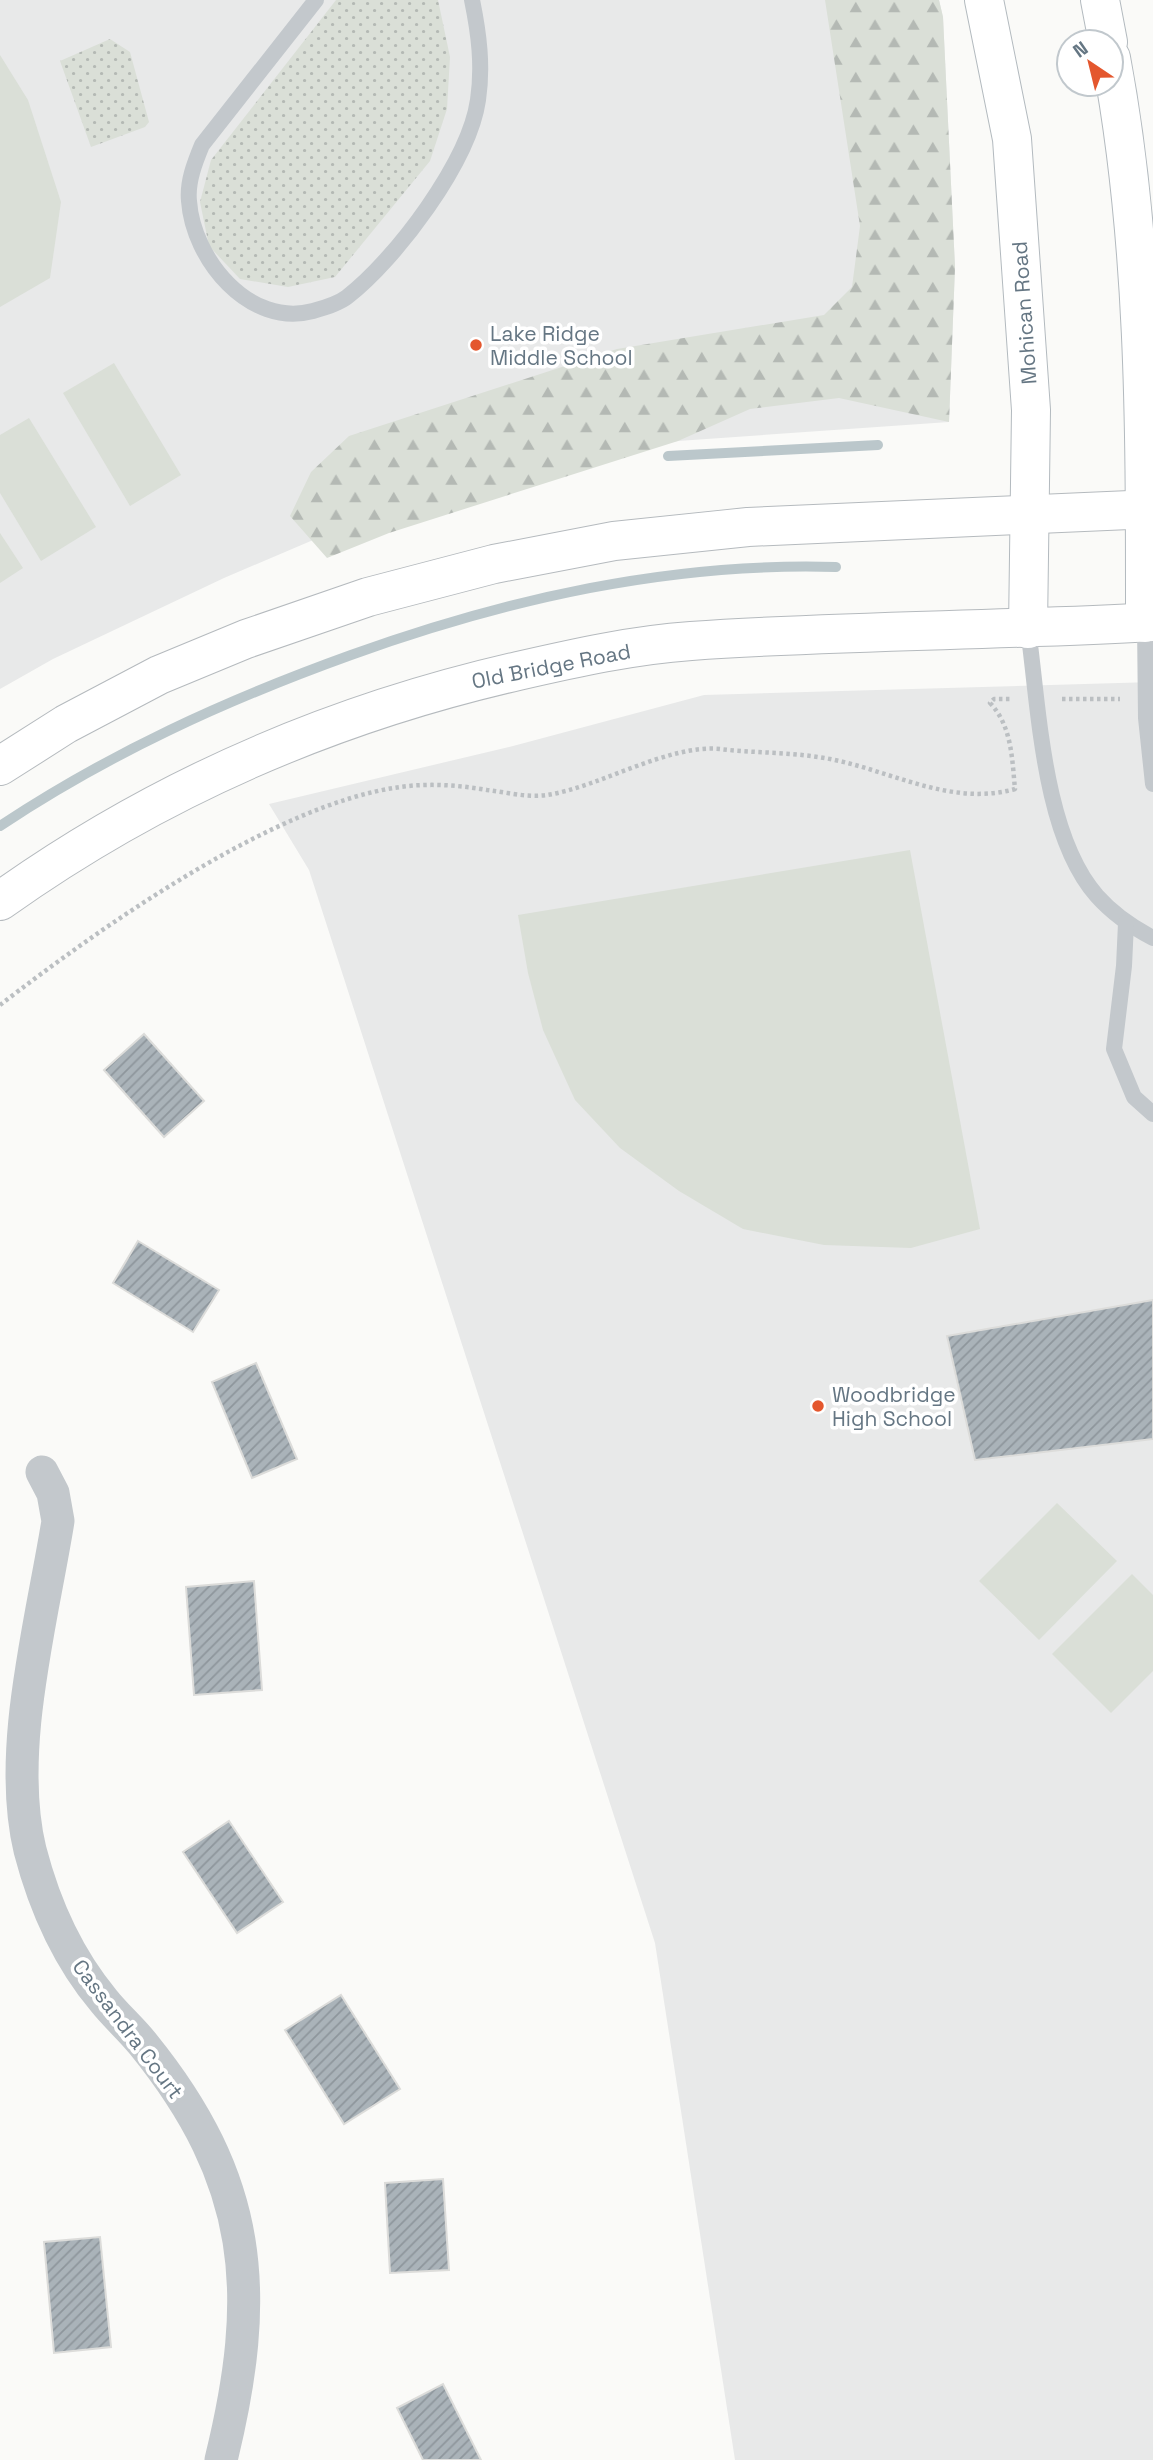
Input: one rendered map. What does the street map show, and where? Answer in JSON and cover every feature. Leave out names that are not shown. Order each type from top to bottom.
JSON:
[{"type":"main road","name":"Mohican Road","points":[[984,0],[1012,139],[1031,410],[1028,629]]},
{"type":"main road","points":[[1100,0],[1105,28]]},
{"type":"main road","points":[[1116,98],[1136,241],[1143,335],[1149,509],[1149,623]]},
{"type":"main road","points":[[0,766],[66,724],[159,676],[246,639],[368,597],[494,564],[614,541],[748,527],[1149,509]]},
{"type":"main road","name":"Old Bridge Road","points":[[0,901],[51,864],[145,808],[244,759],[325,726],[451,686],[580,656],[690,641],[1149,623]]},
{"type":"street","name":"Cassandra Court","points":[[42,1472],[53,1493],[58,1521],[22,1737],[22,1793],[30,1849],[46,1902],[71,1953],[103,1999],[142,2043],[181,2096],[213,2153],[236,2214],[243,2266],[245,2332],[237,2397],[221,2460]]},
{"type":"lane","points":[[316,0],[202,145],[193,168],[188,199],[193,230],[206,258],[230,286],[246,297],[281,312],[309,312],[347,298],[396,248],[437,193],[465,145],[478,102],[480,47],[472,0]]},
{"type":"lane","points":[[1149,623],[1145,699],[1149,765],[1153,784]]},
{"type":"lane","points":[[1028,629],[1046,762],[1064,841],[1074,863],[1097,896],[1126,923],[1153,938]]},
{"type":"lane","points":[[1126,923],[1125,966],[1114,1049],[1134,1097],[1153,1114]]},
{"type":"path","points":[[0,1005],[52,965],[191,875],[298,820],[350,800],[398,787],[425,785],[548,795],[687,752],[718,749],[817,756],[914,784],[954,792],[993,794],[1015,789],[1008,736],[1000,716],[990,703],[994,699],[1145,699]]},
{"type":"shaded area","name":"Lake Ridge Middle School","points":[[0,0],[939,0],[943,17],[955,267],[949,422],[678,441],[428,491],[224,578],[53,659],[0,689]]},
{"type":"shaded area","name":"Woodbridge High School","points":[[1153,682],[1153,2460],[735,2460],[655,1943],[309,870],[269,804],[513,746],[704,695]]},
{"type":"green space","points":[[336,0],[438,0],[450,57],[447,109],[430,161],[335,277],[288,287],[240,279],[209,246],[200,202],[211,160]]},
{"type":"green space","points":[[825,0],[939,0],[943,17],[955,267],[949,422],[839,398],[750,409],[678,441],[389,533],[327,558],[290,516],[311,472],[349,436],[617,349],[824,315],[852,287],[860,226]]},
{"type":"green space","points":[[110,39],[130,52],[149,122],[145,127],[91,147],[60,61]]},
{"type":"green space","points":[[0,55],[28,100],[61,202],[50,278],[0,307]]},
{"type":"green space","points":[[114,363],[181,475],[130,506],[63,393]]},
{"type":"green space","points":[[29,418],[96,527],[41,561],[0,493],[0,435]]},
{"type":"green space","points":[[0,533],[23,568],[0,583]]},
{"type":"green space","points":[[910,850],[980,1229],[911,1248],[824,1245],[743,1229],[679,1191],[620,1148],[575,1100],[543,1030],[528,973],[518,915]]},
{"type":"green space","points":[[1057,1503],[1117,1561],[1039,1640],[979,1581]]},
{"type":"green space","points":[[1132,1574],[1153,1595],[1153,1671],[1111,1713],[1052,1654]]},
{"type":"building","points":[[144,1034],[204,1101],[164,1137],[104,1070]]},
{"type":"building","points":[[138,1241],[219,1290],[193,1332],[113,1283]]},
{"type":"building","points":[[1153,1300],[1153,1439],[975,1460],[947,1336]]},
{"type":"building","points":[[256,1363],[297,1459],[252,1478],[212,1382]]},
{"type":"building","points":[[254,1581],[262,1690],[194,1695],[186,1587]]},
{"type":"building","points":[[229,1821],[283,1902],[237,1933],[183,1852]]},
{"type":"building","points":[[341,1995],[400,2089],[344,2124],[285,2030]]},
{"type":"building","points":[[443,2179],[449,2270],[390,2273],[385,2183]]},
{"type":"building","points":[[100,2237],[111,2347],[54,2353],[44,2242]]},
{"type":"building","points":[[443,2384],[481,2460],[423,2460],[397,2408]]},
{"type":"waterway","points":[[668,456],[878,445]]},
{"type":"waterway","points":[[0,826],[84,775],[170,730],[259,690],[410,635],[529,601],[650,578],[774,567],[836,567]]},
{"type":"place","name":"Lake Ridge Middle School","points":[[476,345]]},
{"type":"place","name":"Woodbridge High School","points":[[818,1406]]}]
